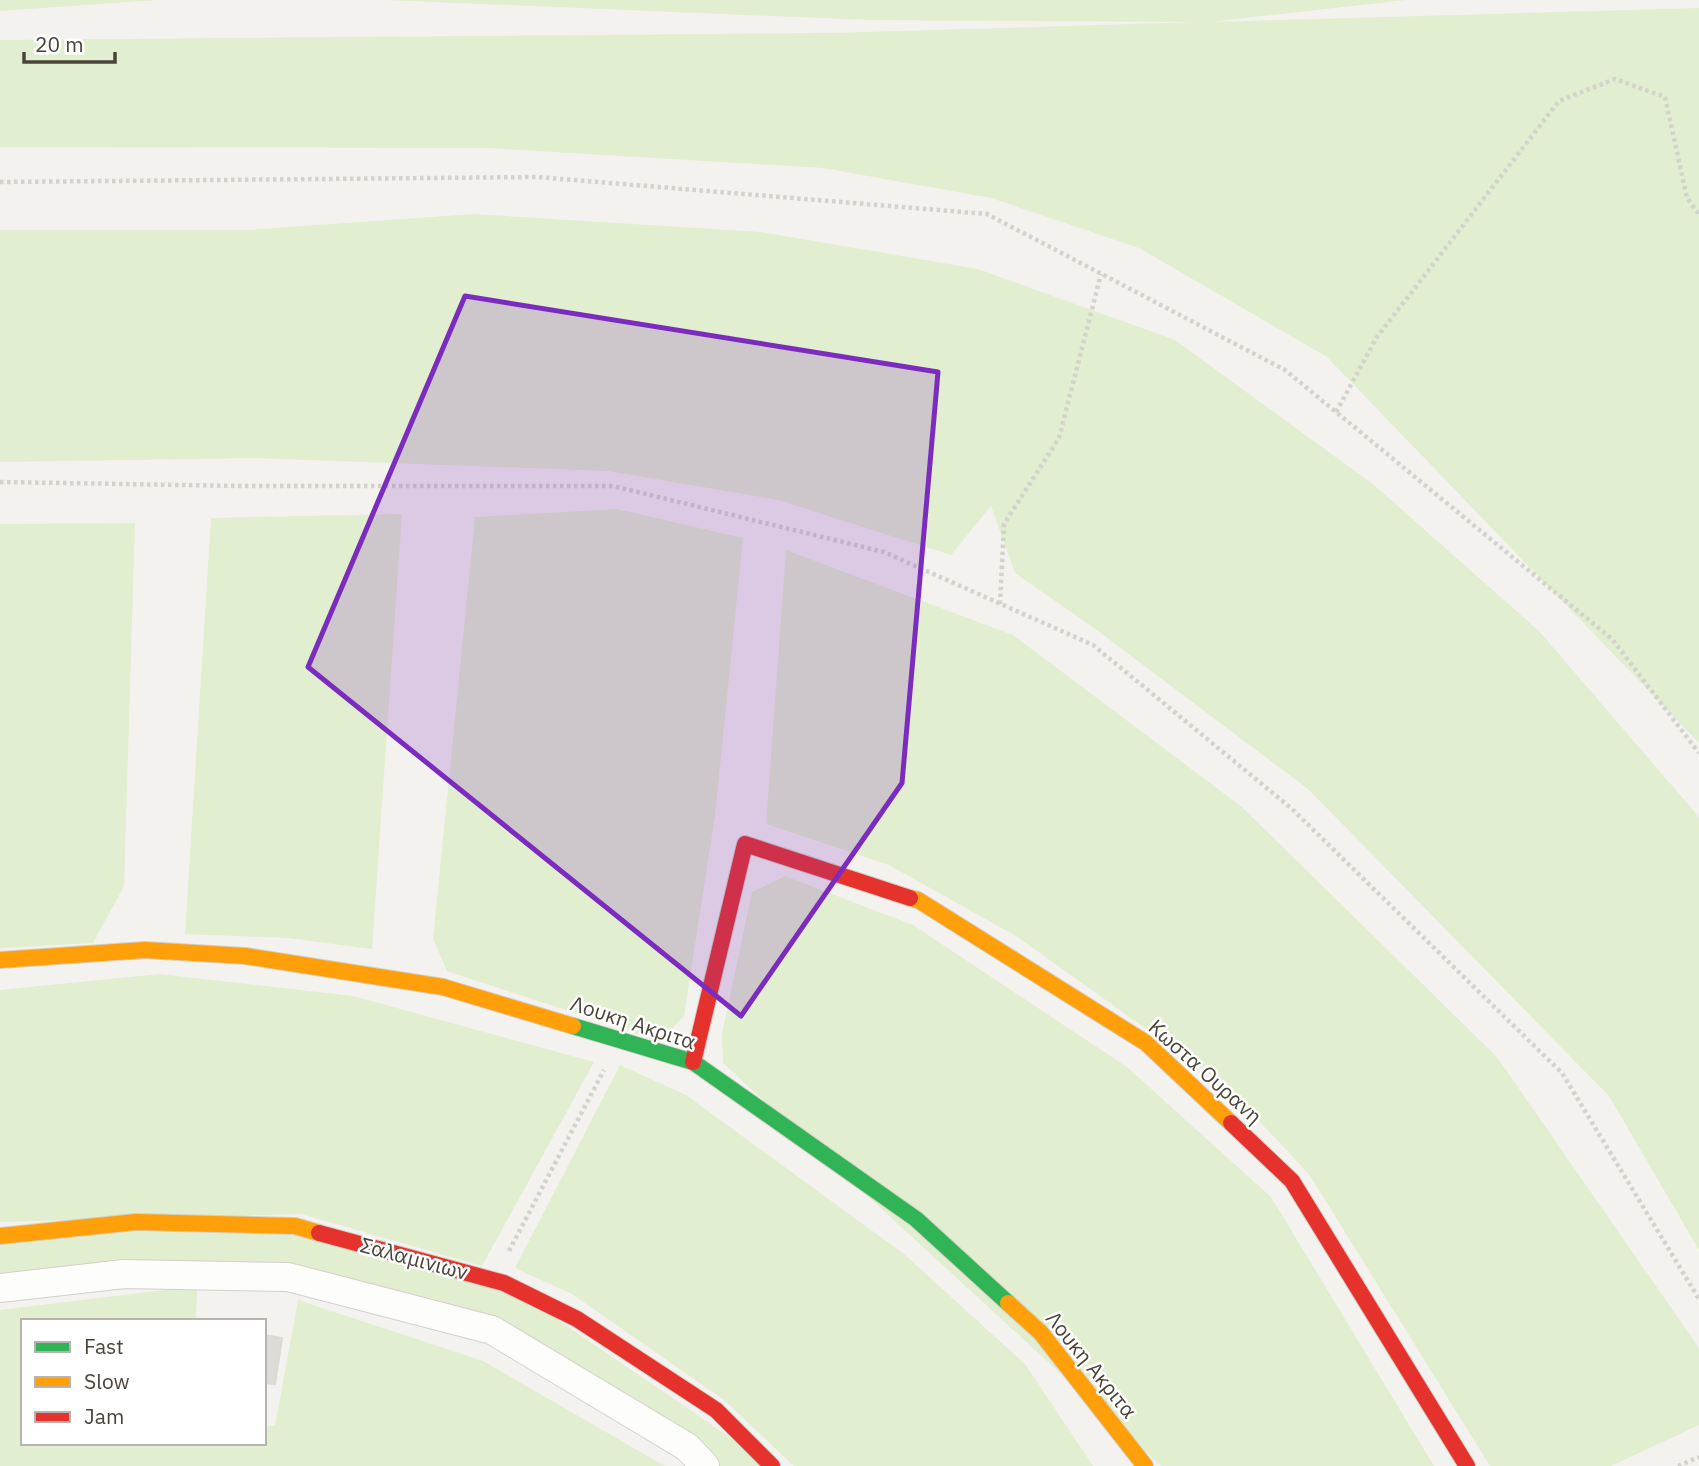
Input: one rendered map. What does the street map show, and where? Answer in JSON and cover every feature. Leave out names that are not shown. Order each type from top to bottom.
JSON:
[{"type":"street","name":"Κωστα Ουρανη","points":[[693,1062],[745,844],[918,900],[1146,1043],[1292,1181],[1467,1466]]},
{"type":"street","name":"Λουκη Ακριτα","points":[[0,960],[145,950],[245,956],[443,987],[693,1062],[916,1219],[1041,1333],[1145,1466]]},
{"type":"street","name":"Σαλαμινιων","points":[[0,1237],[136,1222],[295,1226],[494,1280],[577,1319],[716,1410],[772,1466]]},
{"type":"street","points":[[0,1288],[124,1275],[288,1277],[492,1330],[687,1447],[705,1466]]},
{"type":"path","points":[[1336,412],[1377,337],[1559,101],[1615,79],[1665,97],[1687,198],[1699,214]]},
{"type":"path","points":[[0,181],[537,177],[987,214],[1285,370],[1612,639],[1699,753]]},
{"type":"path","points":[[1000,604],[1004,524],[1059,438],[1101,274]]},
{"type":"path","points":[[0,482],[242,486],[613,486],[884,552],[1093,646],[1291,808],[1562,1073],[1699,1299]]},
{"type":"path","points":[[494,1280],[620,1040]]},
{"type":"path","points":[[1678,1466],[1699,1457]]},
{"type":"highlighted area","points":[[465,296],[938,372],[902,783],[741,1016],[308,667]]},
{"type":"green space","points":[[0,0],[157,0],[0,11]]},
{"type":"green space","points":[[385,0],[1406,0],[1210,22],[1699,8],[1699,743],[1327,357],[1139,248],[991,198],[823,168],[487,148],[0,147],[0,40],[831,33],[1198,22],[869,20]]},
{"type":"green space","points":[[474,214],[761,232],[978,269],[1175,340],[1374,485],[1539,631],[1699,817],[1699,1250],[1609,1096],[1308,789],[1094,628],[1015,573],[991,506],[951,555],[778,500],[608,471],[255,458],[0,462],[0,230],[248,230]]},
{"type":"green space","points":[[617,509],[743,538],[715,816],[684,1016],[660,1041],[447,971],[433,939],[475,517]]},
{"type":"green space","points":[[402,514],[372,949],[288,938],[185,934],[211,518]]},
{"type":"green space","points":[[135,523],[124,886],[93,943],[0,948],[0,524]]},
{"type":"green space","points":[[786,550],[1013,635],[1242,807],[1497,1057],[1699,1348],[1699,1425],[1611,1466],[1490,1466],[1309,1174],[1225,1085],[1016,936],[889,865],[766,824]]},
{"type":"green space","points":[[785,876],[913,925],[1127,1067],[1271,1197],[1434,1466],[1161,1466],[723,1063],[722,1034],[752,892]]},
{"type":"green space","points":[[159,974],[353,996],[594,1062],[482,1266],[301,1214],[0,1222],[0,990]]},
{"type":"green space","points":[[620,1065],[686,1095],[904,1254],[1025,1364],[1093,1466],[794,1466],[724,1400],[572,1294],[515,1268]]},
{"type":"green space","points":[[295,1226],[504,1283],[772,1466],[705,1466],[492,1330],[288,1277],[0,1288],[0,1236]]},
{"type":"green space","points":[[197,1286],[196,1319],[21,1319],[21,1445],[266,1445],[266,1426],[275,1426],[298,1300],[483,1361],[665,1466],[0,1466],[0,1310]]},
{"type":"building","points":[[266,1335],[282,1338],[275,1384],[266,1383]]},
{"type":"traffic: fast","points":[[573,1026],[693,1062],[916,1219],[1008,1303]]},
{"type":"traffic: slow","points":[[910,898],[918,900],[1146,1043],[1231,1123]]},
{"type":"traffic: slow","points":[[0,960],[145,950],[245,956],[443,987],[573,1026]]},
{"type":"traffic: slow","points":[[0,1236],[136,1222],[295,1226],[319,1233]]},
{"type":"traffic: slow","points":[[1008,1303],[1041,1333],[1145,1466]]},
{"type":"traffic: jam","points":[[693,1062],[745,844],[910,898]]},
{"type":"traffic: jam","points":[[1231,1123],[1292,1181],[1467,1466]]},
{"type":"traffic: jam","points":[[319,1233],[504,1283],[577,1319],[716,1410],[772,1466]]}]
